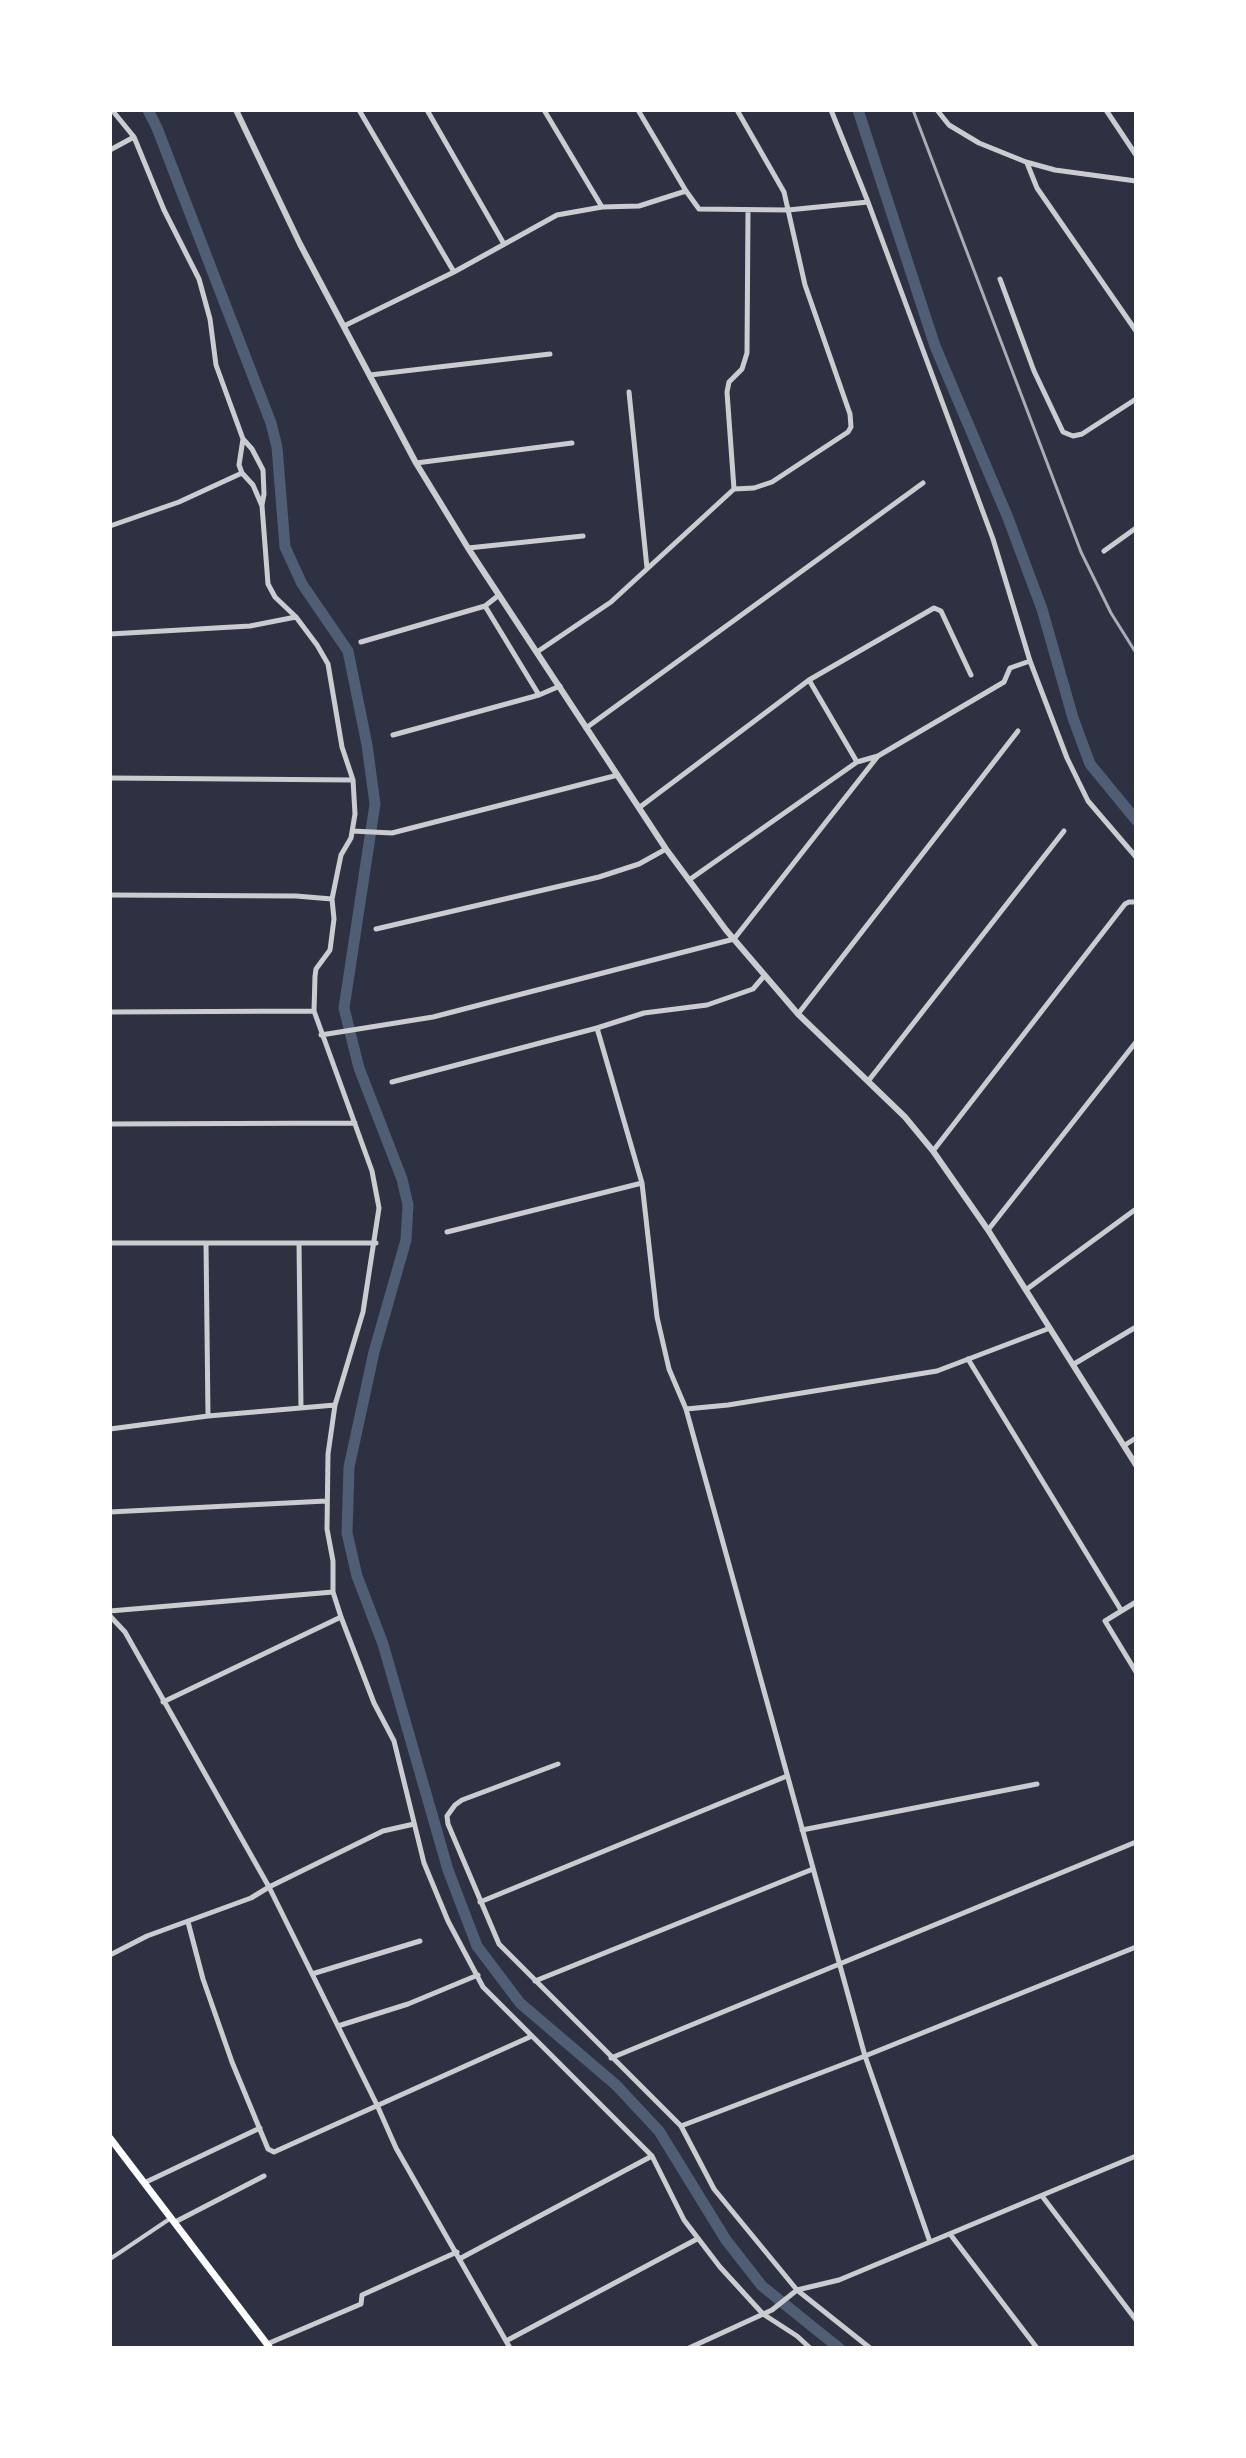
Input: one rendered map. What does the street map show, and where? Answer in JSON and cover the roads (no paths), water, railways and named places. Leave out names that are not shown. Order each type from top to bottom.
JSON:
[{"type":"main road","points":[[110,2138],[268,2346]]},
{"type":"street","points":[[112,110],[134,137],[164,210],[199,279],[210,319],[216,365],[243,439],[263,470],[262,506],[268,584],[275,597],[296,617],[328,664],[342,747],[353,780],[354,831],[341,855],[332,899],[334,919],[330,950],[316,969],[314,1011],[378,1192],[379,1222],[363,1312],[335,1405],[328,1454],[327,1529],[333,1561],[333,1592],[374,1703],[394,1741],[424,1863],[448,1921],[483,1987],[652,2156],[697,2239],[763,2314],[810,2348]]},
{"type":"street","points":[[236,110],[300,244],[416,463],[468,548],[666,849],[734,939],[798,1014],[869,1080],[933,1151],[1027,1289],[1136,1465]]},
{"type":"street","points":[[359,110],[454,272]]},
{"type":"street","points":[[427,110],[504,244]]},
{"type":"street","points":[[544,110],[602,207]]},
{"type":"street","points":[[638,110],[699,209],[788,210],[868,202]]},
{"type":"street","points":[[537,652],[611,602],[734,489],[754,488],[772,482],[848,432],[852,426],[805,285],[784,192],[737,110]]},
{"type":"street","points":[[831,110],[993,539],[1030,661],[1076,780],[1088,801],[1136,857]]},
{"type":"street","points":[[937,110],[949,125],[979,143],[1026,162],[1055,170],[1136,181]]},
{"type":"street","points":[[1106,110],[1136,155]]},
{"type":"street","points":[[110,150],[134,137]]},
{"type":"street","points":[[1026,162],[1037,188],[1136,331]]},
{"type":"street","points":[[344,326],[454,272],[557,215],[602,207],[639,206],[686,191]]},
{"type":"street","points":[[734,489],[727,392],[729,382],[742,369],[747,353],[748,211]]},
{"type":"street","points":[[1000,279],[1034,371],[1063,432],[1073,436],[1082,434],[1136,399]]},
{"type":"street","points":[[369,375],[550,354]]},
{"type":"street","points":[[629,392],[647,568]]},
{"type":"street","points":[[243,439],[239,459],[242,473],[253,485],[262,506]]},
{"type":"street","points":[[416,463],[572,443]]},
{"type":"street","points":[[110,526],[179,502],[242,473]]},
{"type":"street","points":[[586,728],[923,483]]},
{"type":"street","points":[[1104,551],[1136,528]]},
{"type":"street","points":[[468,548],[583,536]]},
{"type":"street","points":[[361,642],[485,606],[499,595]]},
{"type":"street","points":[[485,606],[539,695]]},
{"type":"street","points":[[640,807],[809,680],[934,608],[941,611],[971,675]]},
{"type":"street","points":[[110,634],[250,626],[296,617]]},
{"type":"street","points":[[689,880],[857,762],[878,756],[1004,682],[1010,668],[1030,661]]},
{"type":"street","points":[[809,680],[857,762]]},
{"type":"street","points":[[393,735],[539,695],[560,686]]},
{"type":"street","points":[[798,1014],[1018,731]]},
{"type":"street","points":[[321,1035],[433,1017],[734,939],[878,756]]},
{"type":"street","points":[[354,831],[392,833],[618,775]]},
{"type":"street","points":[[110,778],[353,780]]},
{"type":"street","points":[[869,1080],[1064,831]]},
{"type":"street","points":[[376,929],[599,877],[639,864],[666,849]]},
{"type":"street","points":[[110,895],[332,899]]},
{"type":"street","points":[[933,1151],[1125,904],[1136,902]]},
{"type":"street","points":[[392,1082],[644,1013],[707,1005],[753,989],[765,975]]},
{"type":"street","points":[[110,1012],[314,1011]]},
{"type":"street","points":[[597,1028],[642,1183],[657,1317],[669,1369],[686,1409],[865,2056],[930,2242]]},
{"type":"street","points":[[988,1230],[1136,1042]]},
{"type":"street","points":[[110,1124],[355,1123]]},
{"type":"street","points":[[447,1232],[642,1183]]},
{"type":"street","points":[[1027,1289],[1136,1209]]},
{"type":"street","points":[[110,1243],[376,1243]]},
{"type":"street","points":[[206,1243],[208,1416]]},
{"type":"street","points":[[299,1243],[301,1408]]},
{"type":"street","points":[[1074,1364],[1136,1327]]},
{"type":"street","points":[[686,1409],[937,1371],[1050,1328]]},
{"type":"street","points":[[968,1359],[1121,1610]]},
{"type":"street","points":[[110,1429],[208,1416],[335,1405]]},
{"type":"street","points":[[1125,1445],[1136,1438]]},
{"type":"street","points":[[110,1512],[326,1501]]},
{"type":"street","points":[[110,1613],[333,1592]]},
{"type":"street","points":[[1136,1602],[1105,1622],[1136,1672]]},
{"type":"street","points":[[110,1613],[125,1632],[269,1887],[412,2180],[461,2258],[510,2348]]},
{"type":"street","points":[[163,1702],[341,1617]]},
{"type":"street","points":[[558,1764],[462,1800],[450,1810],[448,1824],[499,1944],[681,2126],[714,2189],[797,2290],[870,2348]]},
{"type":"street","points":[[480,1902],[787,1776]]},
{"type":"street","points":[[802,1830],[1037,1784]]},
{"type":"street","points":[[110,1955],[147,1936],[251,1898],[383,1831],[414,1824]]},
{"type":"street","points":[[611,2058],[1136,1842]]},
{"type":"street","points":[[535,1981],[813,1869]]},
{"type":"street","points":[[188,1922],[203,1979],[232,2062],[268,2149],[275,2152],[532,2036]]},
{"type":"street","points":[[312,1974],[420,1941]]},
{"type":"street","points":[[681,2126],[1136,1947]]},
{"type":"street","points":[[338,2026],[408,2004],[478,1975]]},
{"type":"street","points":[[144,2183],[260,2128]]},
{"type":"street","points":[[461,2258],[652,2156]]},
{"type":"street","points":[[689,2348],[772,2310],[797,2290],[839,2280],[1136,2157]]},
{"type":"street","points":[[110,2259],[173,2220],[264,2176]]},
{"type":"street","points":[[1042,2196],[1136,2320]]},
{"type":"street","points":[[950,2234],[1037,2348]]},
{"type":"street","points":[[506,2341],[697,2239]]},
{"type":"street","points":[[268,2346],[361,2304],[362,2295],[457,2252]]},
{"type":"waterway","points":[[148,110],[271,423],[277,447],[285,547],[302,584],[348,651],[367,745],[375,804],[344,1008],[359,1068],[402,1179],[408,1205],[406,1240],[374,1352],[349,1467],[347,1533],[357,1576],[383,1644],[448,1870],[477,1946],[520,2003],[616,2085],[659,2131],[726,2240],[762,2286],[839,2348]]},
{"type":"waterway","points":[[858,110],[935,346],[1008,518],[1042,609],[1073,718],[1090,764],[1136,820]]},
{"type":"railway","points":[[913,110],[1081,552],[1111,613],[1136,653]]}]
